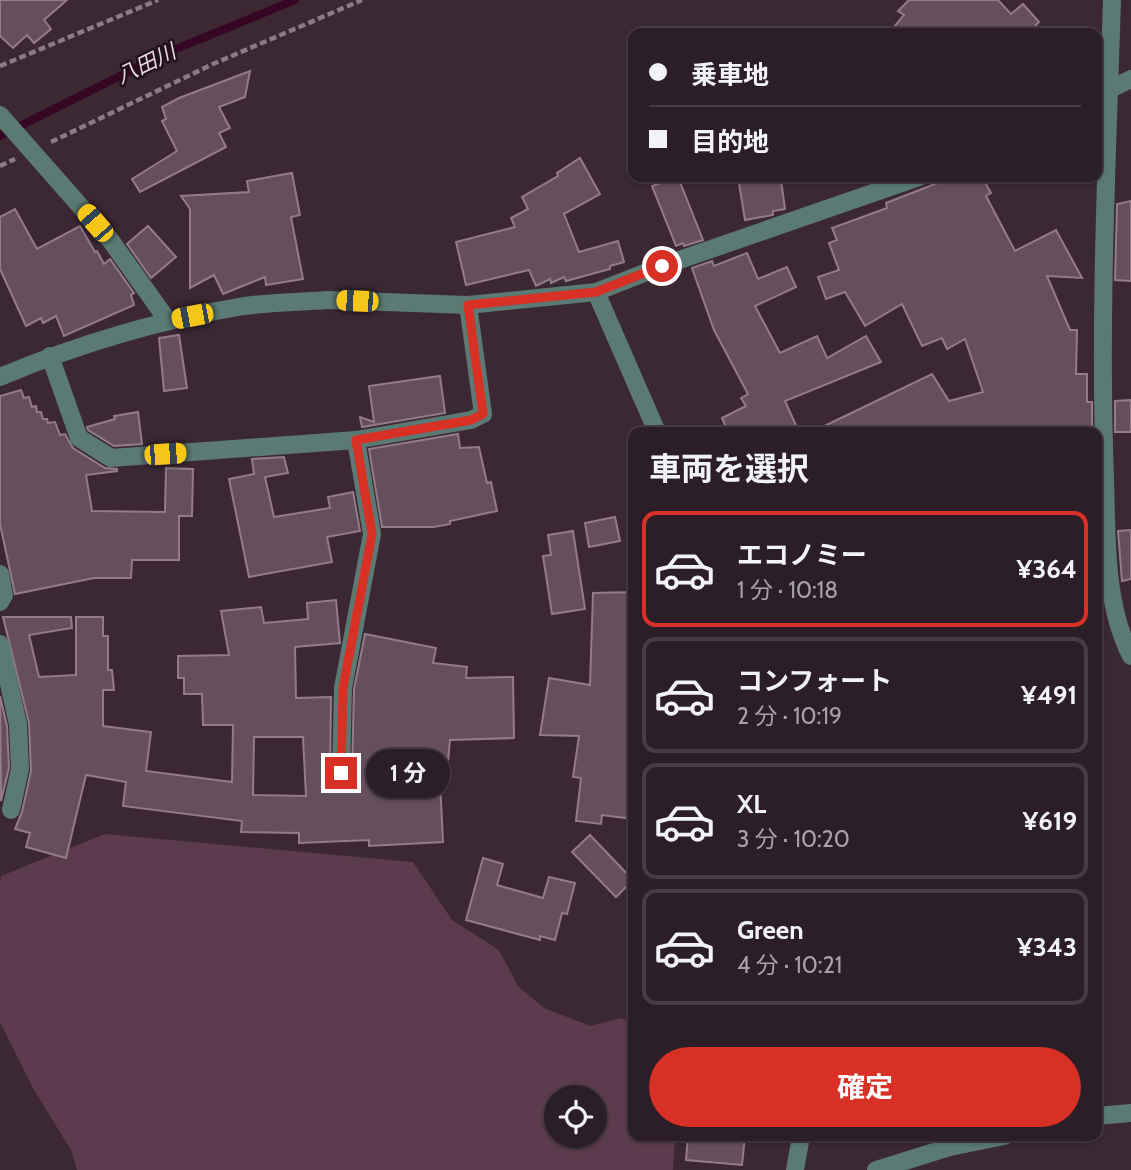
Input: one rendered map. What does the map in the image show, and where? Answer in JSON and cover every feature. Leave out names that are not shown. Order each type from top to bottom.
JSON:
[{"type":"street","points":[[1112,0],[1103,92],[1102,401],[1112,599],[1131,656]]},
{"type":"street","points":[[1103,92],[1131,79]]},
{"type":"street","points":[[0,115],[111,241],[168,321]]},
{"type":"street","points":[[0,377],[51,356],[168,321],[240,307],[329,300],[468,305],[596,292],[673,262],[905,182]]},
{"type":"street","points":[[596,292],[655,427]]},
{"type":"street","points":[[51,356],[79,438],[111,457],[356,440],[471,420],[483,414],[468,305]]},
{"type":"street","points":[[341,773],[343,688],[372,534],[356,440]]},
{"type":"street","points":[[0,574],[4,595],[0,602]]},
{"type":"street","points":[[0,644],[18,724],[20,769],[11,810]]},
{"type":"street","points":[[1102,1116],[1131,1113]]},
{"type":"street","points":[[795,1170],[801,1141]]},
{"type":"street","points":[[876,1170],[950,1147],[979,1141]]},
{"type":"path","points":[[0,66],[158,0]]},
{"type":"path","points":[[0,166],[213,64],[362,0]]},
{"type":"shaded area","points":[[105,834],[413,862],[452,920],[499,950],[518,986],[544,1008],[590,1026],[622,1018],[628,1021],[628,1141],[675,1141],[673,1170],[77,1170],[71,1150],[34,1090],[0,1022],[1,876]]},
{"type":"building","points":[[0,0],[67,0],[44,20],[51,29],[34,43],[27,35],[13,48],[0,36]]},
{"type":"building","points":[[909,0],[998,0],[1011,14],[1023,4],[1039,22],[1033,28],[893,28],[904,15],[898,11]]},
{"type":"building","points":[[250,71],[245,97],[219,107],[230,128],[219,133],[226,147],[140,192],[132,179],[177,151],[162,121],[166,119],[162,107]]},
{"type":"building","points":[[580,158],[600,194],[564,214],[579,252],[618,241],[624,262],[610,266],[610,269],[566,281],[564,277],[551,283],[550,279],[536,286],[529,270],[466,285],[456,242],[515,227],[511,218],[528,209],[522,197],[558,176],[557,173]]},
{"type":"building","points":[[292,173],[300,215],[291,217],[303,279],[266,285],[265,277],[223,294],[214,275],[190,288],[190,209],[181,196],[249,192],[247,181]]},
{"type":"building","points":[[664,182],[680,182],[703,240],[676,246],[652,186]]},
{"type":"building","points":[[739,182],[781,182],[785,209],[773,211],[773,215],[745,220]]},
{"type":"building","points":[[940,182],[985,182],[991,193],[986,196],[1015,251],[1056,230],[1082,278],[1047,276],[1070,330],[1077,330],[1076,374],[1087,374],[1087,402],[1092,402],[1092,427],[822,427],[932,374],[949,401],[983,392],[965,339],[947,349],[942,338],[922,346],[902,304],[865,326],[845,292],[826,299],[818,277],[839,270],[829,243],[837,240],[832,228],[887,208],[886,203]]},
{"type":"building","points":[[1131,201],[1131,281],[1115,280],[1117,204]]},
{"type":"building","points":[[15,209],[37,249],[80,226],[104,264],[110,259],[134,293],[131,295],[134,305],[64,336],[56,316],[43,323],[41,318],[26,326],[0,269],[0,217]]},
{"type":"building","points":[[148,226],[176,257],[151,278],[127,244]]},
{"type":"building","points":[[747,253],[758,279],[787,267],[796,287],[755,306],[780,353],[817,336],[827,358],[866,336],[881,362],[785,401],[797,427],[726,427],[722,418],[746,406],[741,398],[748,394],[714,330],[692,268],[712,261],[714,266]]},
{"type":"building","points":[[179,335],[187,388],[164,391],[159,338]]},
{"type":"building","points":[[440,376],[445,413],[362,427],[360,417],[374,422],[369,386]]},
{"type":"building","points":[[21,390],[24,398],[29,397],[32,407],[36,406],[37,412],[41,412],[43,419],[47,419],[48,423],[55,422],[60,435],[65,434],[73,448],[105,468],[117,469],[86,475],[92,511],[165,512],[166,468],[193,469],[192,516],[179,516],[179,560],[132,560],[131,578],[94,578],[15,594],[0,524],[0,396]]},
{"type":"building","points":[[1131,400],[1131,432],[1115,432],[1115,401]]},
{"type":"building","points":[[138,412],[142,444],[114,446],[87,427],[115,419],[114,416]]},
{"type":"building","points":[[458,434],[460,448],[479,447],[497,511],[434,527],[382,527],[369,449]]},
{"type":"building","points":[[284,457],[288,473],[265,477],[274,517],[330,508],[328,497],[353,492],[360,531],[327,537],[332,562],[249,577],[229,479],[254,474],[252,459]]},
{"type":"building","points":[[615,517],[620,541],[589,547],[585,523]]},
{"type":"building","points":[[1131,530],[1131,579],[1122,581],[1118,531]]},
{"type":"building","points":[[573,531],[585,609],[552,614],[543,556],[551,555],[548,535]]},
{"type":"building","points":[[628,592],[628,818],[602,815],[601,824],[576,821],[581,778],[573,777],[579,736],[540,735],[549,678],[590,685],[593,593]]},
{"type":"building","points":[[336,600],[340,643],[295,647],[296,698],[331,697],[330,773],[336,783],[347,783],[352,774],[354,689],[365,634],[436,648],[433,663],[467,667],[466,678],[513,677],[514,738],[450,740],[446,782],[440,781],[443,842],[369,846],[369,840],[299,843],[299,833],[241,832],[242,821],[123,806],[126,782],[86,775],[66,858],[26,847],[30,833],[15,829],[22,812],[31,771],[29,723],[3,617],[71,617],[72,628],[29,635],[39,677],[76,675],[76,617],[103,617],[103,636],[108,636],[108,670],[112,670],[114,690],[103,690],[103,726],[151,732],[146,771],[232,782],[233,725],[203,725],[202,694],[184,694],[184,678],[178,678],[178,656],[229,655],[221,611],[261,607],[264,623],[308,619],[307,603]],"holes":[[[254,737],[303,737],[306,796],[253,795]]]},
{"type":"building","points":[[0,696],[7,726],[9,768],[1,801]]},
{"type":"building","points":[[590,835],[628,875],[628,885],[616,897],[572,852]]},
{"type":"building","points":[[483,858],[503,864],[497,885],[543,898],[549,877],[575,883],[567,914],[562,913],[555,940],[540,936],[540,940],[466,920]]},
{"type":"building","points":[[688,1141],[744,1141],[742,1165],[686,1160]]},
{"type":"waterway","name":"八田川","points":[[0,136],[164,54],[295,0]]},
{"type":"route","points":[[341,773],[343,688],[372,534],[356,440],[471,420],[483,414],[468,305],[596,292],[662,266]]}]
